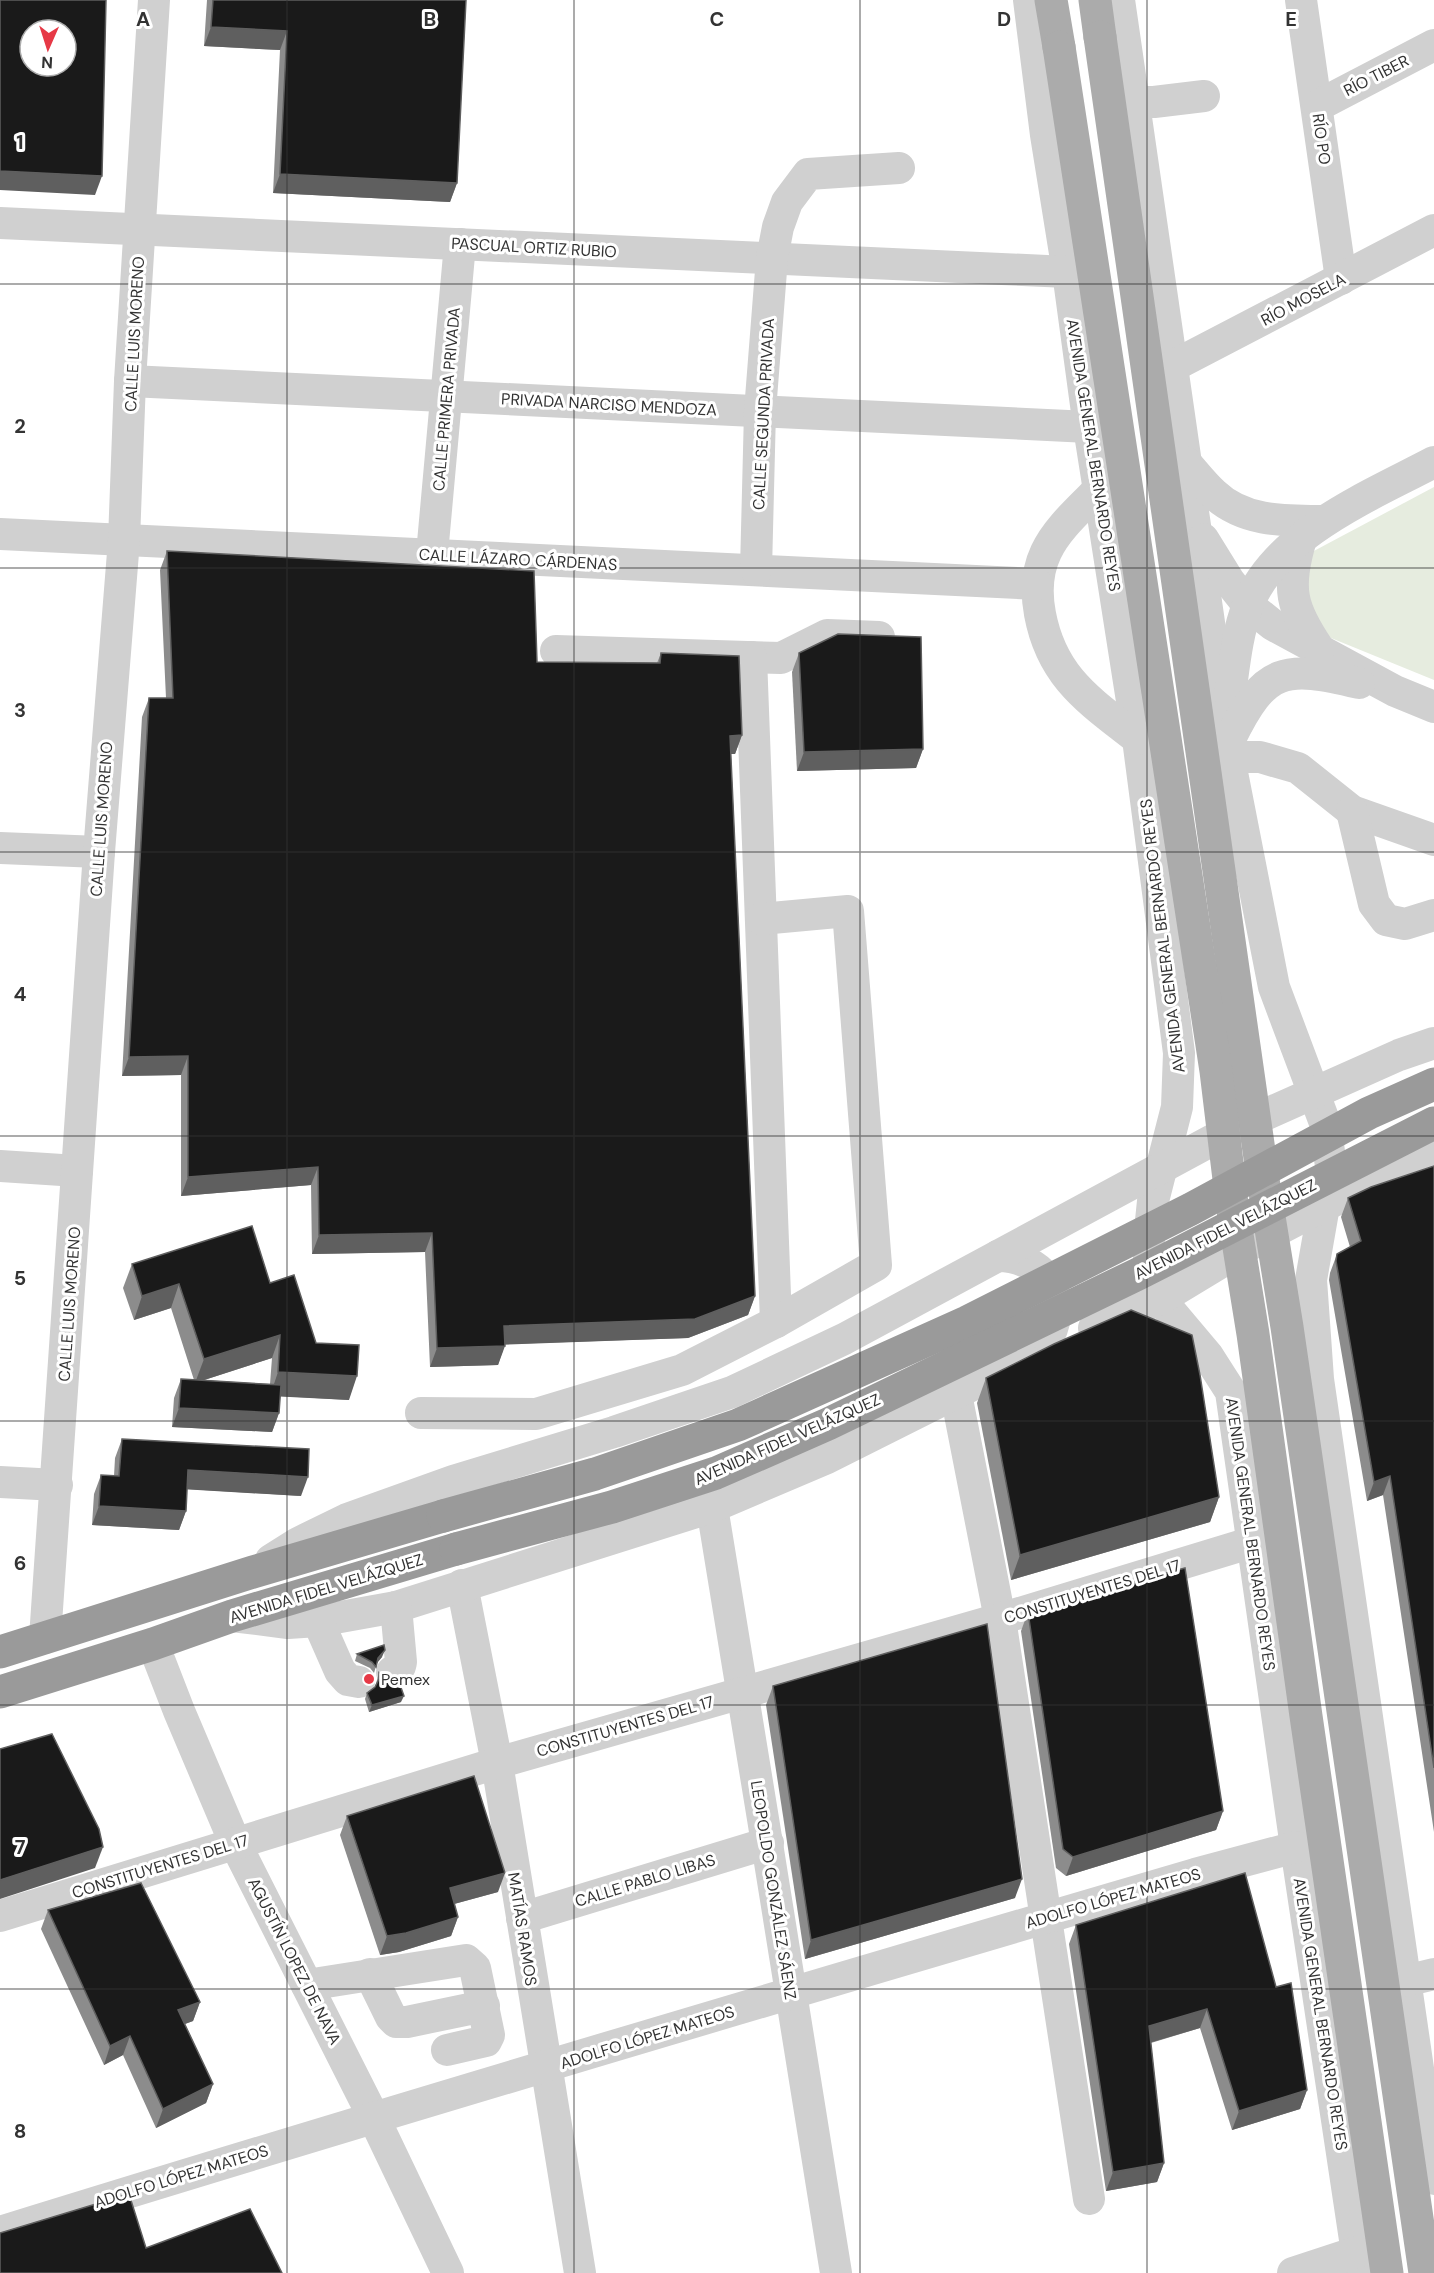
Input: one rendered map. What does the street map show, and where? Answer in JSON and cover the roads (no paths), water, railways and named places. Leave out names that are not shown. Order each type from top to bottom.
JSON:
[{"type":"highway","name":"AVENIDA FIDEL VELÁZQUEZ","points":[[0,1652],[253,1572],[595,1474],[749,1420],[967,1322],[1191,1209],[1369,1113],[1434,1084]]},
{"type":"highway","name":"AVENIDA FIDEL VELÁZQUEZ","points":[[0,1692],[153,1644],[232,1616],[456,1549],[612,1508],[716,1473],[828,1424],[1138,1274],[1434,1123]]},
{"type":"main road","name":"AVENIDA GENERAL BERNARDO REYES","points":[[1051,0],[1216,1071],[1232,1204],[1253,1334],[1387,2273]]},
{"type":"main road","points":[[1095,0],[1262,1175],[1287,1327],[1425,2273]]},
{"type":"street","name":"CALLE LUIS MORENO","points":[[45,1638],[99,852],[124,540],[130,381],[154,0]]},
{"type":"street","name":"AVENIDA GENERAL BERNARDO REYES","points":[[1029,0],[1046,135],[1068,272],[1089,427],[1138,739],[1179,1053],[1179,1090],[1175,1116],[1153,1202],[1148,1250],[1153,1281],[1160,1299],[1208,1356],[1231,1392],[1358,2262]]},
{"type":"street","points":[[1119,0],[1227,744],[1274,987],[1325,1123],[1330,1149],[1331,1166],[1311,1280],[1317,1379],[1420,1977],[1434,2179]]},
{"type":"street","name":"RÍO PO","points":[[1301,0],[1341,279]]},
{"type":"street","name":"RÍO TIBER","points":[[1317,105],[1434,45]]},
{"type":"street","points":[[1133,102],[1204,96]]},
{"type":"street","name":"CALLE SEGUNDA PRIVADA","points":[[756,570],[760,411],[772,258],[778,227],[787,201],[808,174],[899,168]]},
{"type":"street","name":"PASCUAL ORTIZ RUBIO","points":[[0,223],[1068,272]]},
{"type":"street","name":"RÍO MOSELA","points":[[1171,367],[1434,230]]},
{"type":"street","name":"CALLE PRIMERA PRIVADA","points":[[432,554],[460,244]]},
{"type":"street","name":"PRIVADA NARCISO MENDOZA","points":[[130,381],[1089,427]]},
{"type":"street","points":[[1185,462],[1213,493],[1229,506],[1244,513],[1312,530]]},
{"type":"street","points":[[1227,744],[1237,650],[1248,605],[1264,578],[1312,530],[1434,462]]},
{"type":"street","points":[[1099,489],[1074,514],[1046,552],[1036,584],[1043,633],[1051,654],[1065,677],[1138,739]]},
{"type":"street","points":[[1195,526],[1229,581],[1248,605],[1273,625],[1395,691],[1434,707]]},
{"type":"street","points":[[1312,530],[1294,568],[1293,599],[1296,612],[1319,650]]},
{"type":"street","name":"CALLE LÁZARO CÁRDENAS","points":[[0,534],[1036,584]]},
{"type":"street","points":[[555,651],[781,658],[827,635],[908,638]]},
{"type":"street","points":[[751,657],[776,1322]]},
{"type":"street","points":[[1227,744],[1255,695],[1271,680],[1281,675],[1317,674],[1395,691]]},
{"type":"street","points":[[1227,744],[1298,768],[1352,811],[1434,840]]},
{"type":"street","points":[[1352,811],[1374,904],[1386,920],[1405,924],[1434,915]]},
{"type":"street","points":[[0,848],[99,852]]},
{"type":"street","points":[[421,1413],[536,1414],[682,1370],[776,1322],[876,1265],[848,911],[761,920]]},
{"type":"street","points":[[1173,1004],[1184,1020],[1199,1027],[1215,1031],[1232,1029],[1247,1023],[1260,1013],[1270,1000],[1274,987]]},
{"type":"street","points":[[253,1572],[298,1543],[347,1519],[453,1481],[614,1432],[732,1392],[844,1339],[1233,1129],[1399,1055],[1434,1043]]},
{"type":"street","points":[[1434,1057],[1430,1065],[1427,1085],[1430,1105],[1434,1113]]},
{"type":"street","points":[[232,1616],[288,1623],[318,1621],[396,1607],[712,1507],[827,1458],[1037,1353],[1160,1299],[1251,1244],[1323,1206],[1434,1153]]},
{"type":"street","points":[[0,1166],[77,1171]]},
{"type":"street","points":[[998,1256],[1010,1256],[1024,1260],[1046,1277],[1053,1290],[1057,1316],[1047,1342],[1037,1353]]},
{"type":"street","points":[[1231,1392],[1238,1378],[1249,1366],[1263,1359],[1278,1357],[1293,1360],[1307,1367],[1317,1379]]},
{"type":"street","points":[[956,1394],[1000,1619],[1089,2199]]},
{"type":"street","points":[[0,1482],[57,1485]]},
{"type":"street","name":"LEOPOLDO GONZÁLEZ SÁENZ","points":[[712,1507],[836,2273]]},
{"type":"street","name":"CONSTITUYENTES DEL 17","points":[[0,1916],[497,1763],[1000,1619],[1253,1542]]},
{"type":"street","name":"MATÍAS RAMOS","points":[[462,1585],[497,1763],[580,2273]]},
{"type":"street","points":[[392,1672],[400,1666],[401,1662],[396,1607]]},
{"type":"street","points":[[318,1621],[340,1671],[348,1680],[359,1682]]},
{"type":"street","name":"AGUSTÍN LOPEZ DE NAVA","points":[[153,1644],[236,1843],[448,2273]]},
{"type":"street","name":"CALLE PABLO LIBAS","points":[[522,1918],[768,1843]]},
{"type":"street","name":"ADOLFO LÓPEZ MATEOS","points":[[0,2232],[372,2116],[545,2068],[1046,1918],[1296,1847]]},
{"type":"street","points":[[307,1985],[465,1960],[476,1968],[489,2035],[486,2041],[447,2050]]},
{"type":"street","points":[[370,1974],[391,2017],[396,2022],[407,2022],[484,2006]]},
{"type":"street","points":[[1293,2273],[1358,2262]]},
{"type":"place","name":"Pemex","points":[[369,1679]]}]
